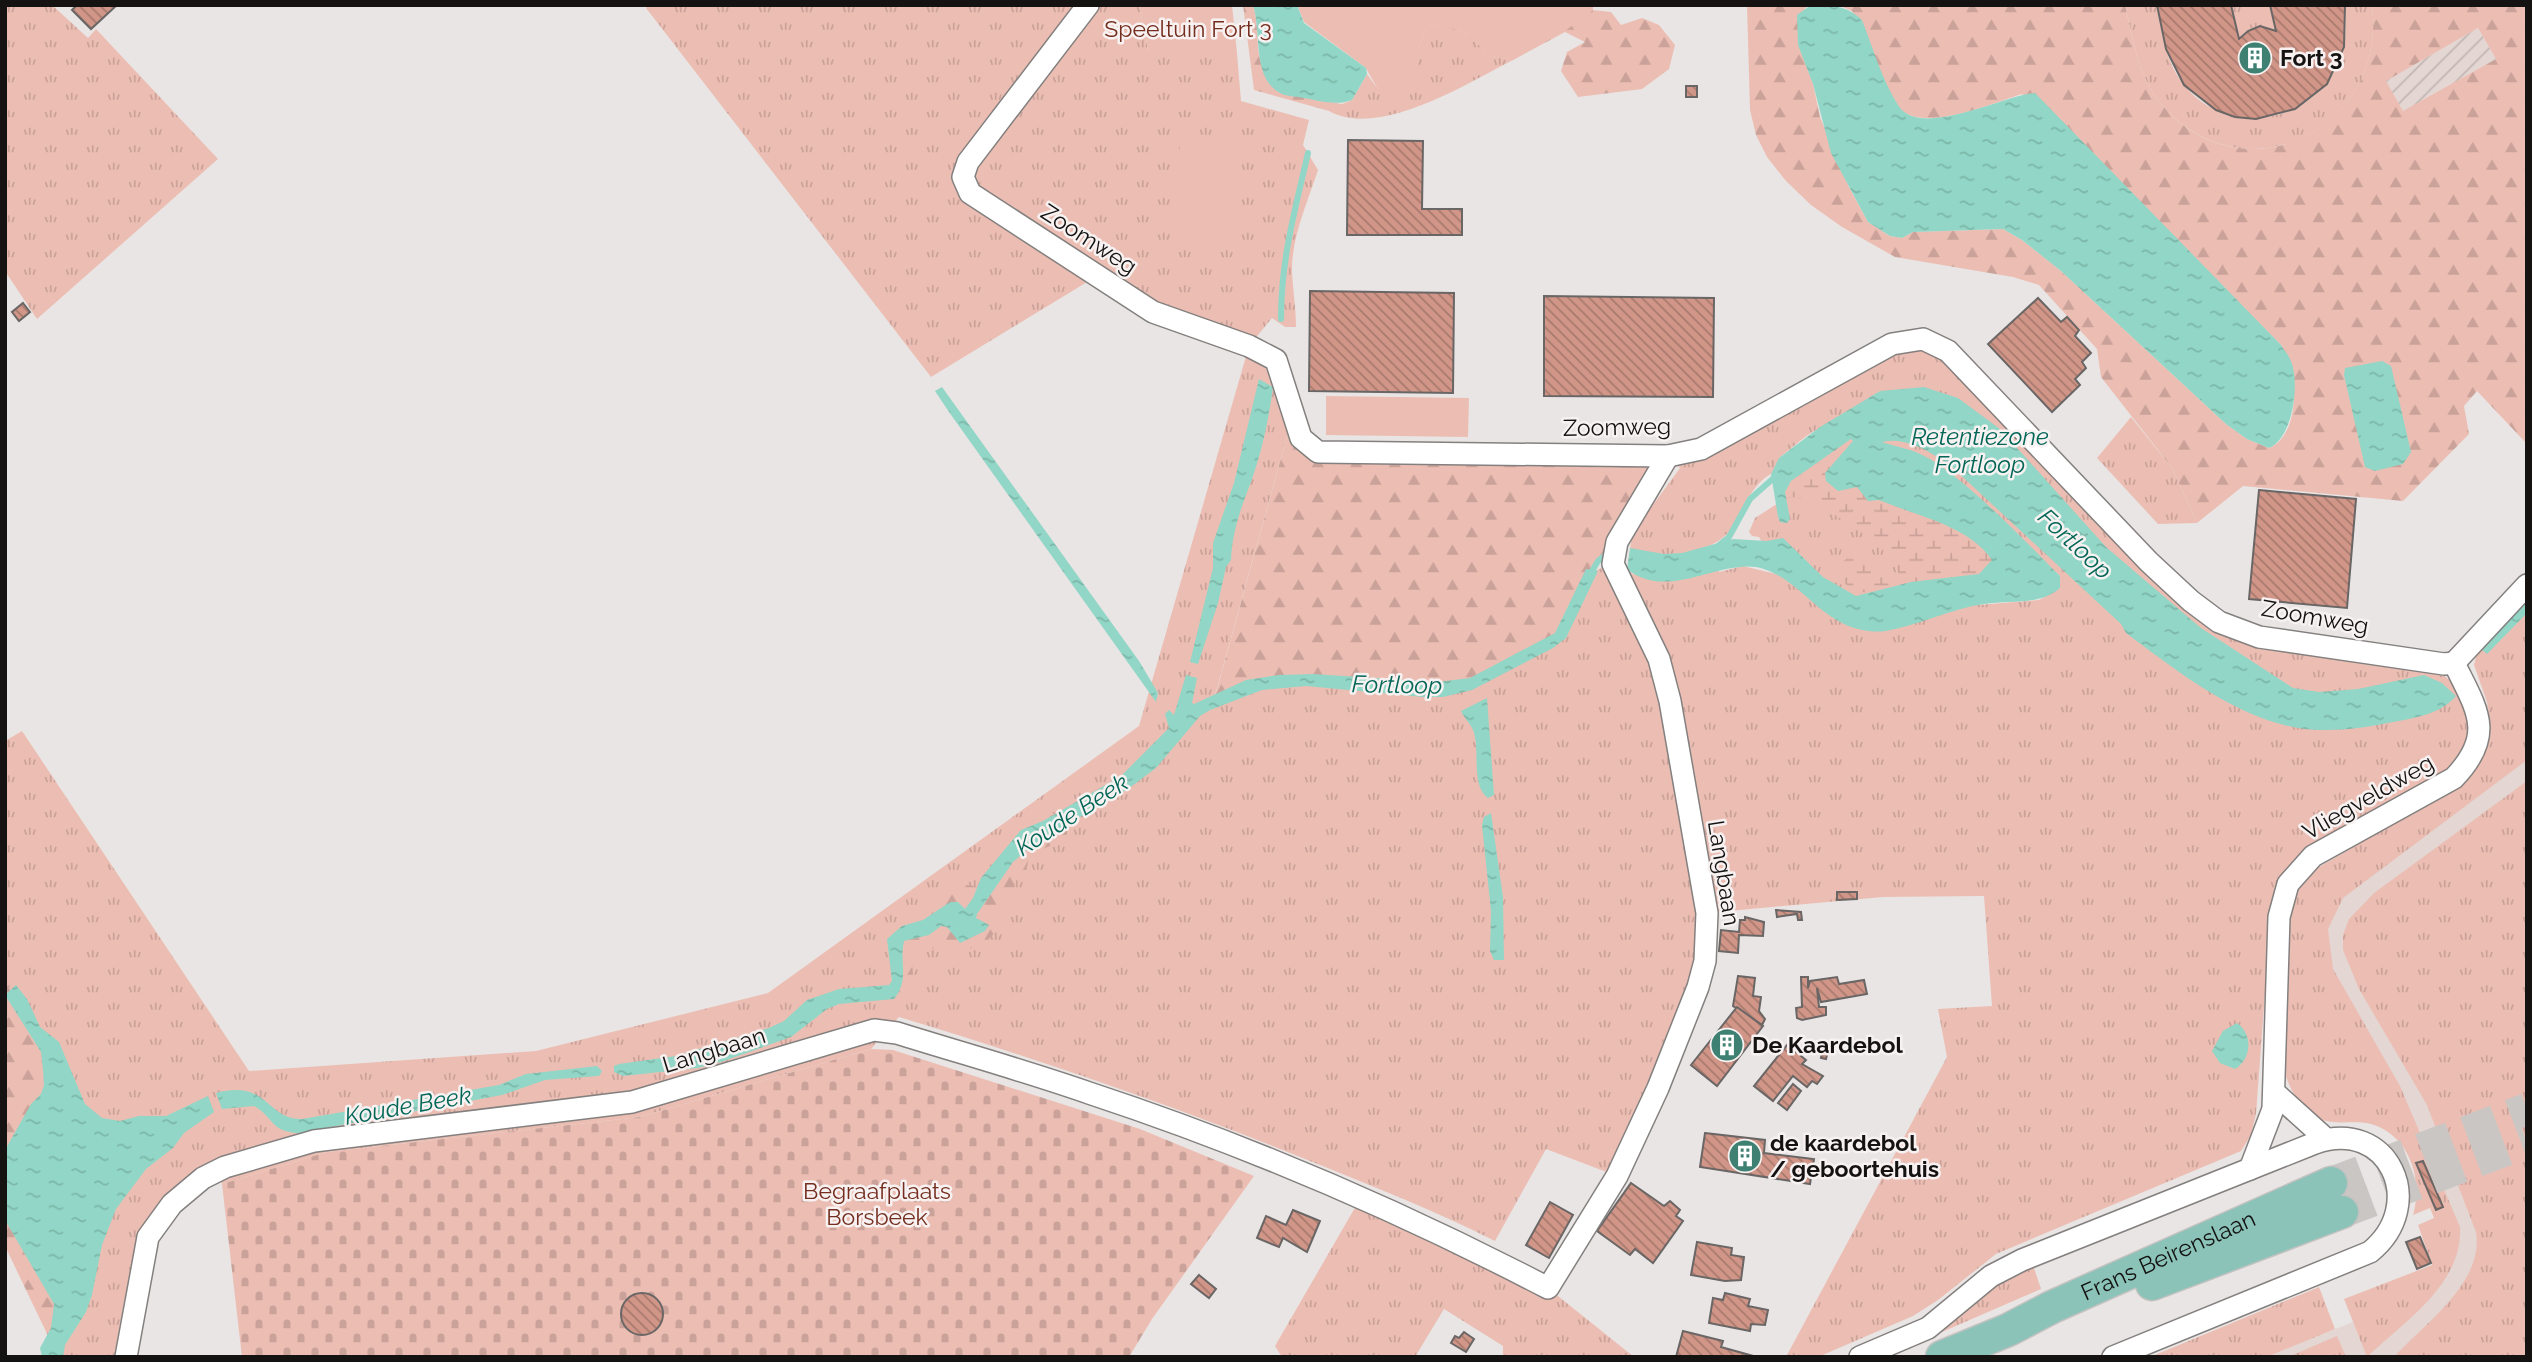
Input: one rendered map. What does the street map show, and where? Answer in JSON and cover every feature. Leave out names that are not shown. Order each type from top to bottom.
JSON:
[{"type":"main road","name":"Frans Beirenslaan","points":[[1942,1357],[2008,1330],[2052,1307],[2331,1183]]},
{"type":"main road","name":"Frans Beirenslaan","points":[[2008,1330],[2056,1320],[2342,1212]]},
{"type":"street","name":"Zoomweg","points":[[1088,5],[968,162],[963,177],[970,193],[1153,312],[1249,346],[1276,359],[1301,438],[1318,453],[1668,456],[1701,449],[1892,344],[1923,339],[1948,351],[2149,562],[2190,601],[2220,622],[2259,637],[2444,664],[2454,663]]},
{"type":"street","name":"Langbaan","points":[[127,1357],[148,1237],[172,1204],[211,1173],[314,1141],[632,1102],[874,1030],[897,1033],[1091,1093],[1265,1159],[1437,1231],[1548,1288],[1616,1176],[1658,1088],[1698,987],[1709,928],[1670,701],[1659,659],[1615,555],[1668,456]]},
{"type":"street","points":[[2454,663],[2527,585]]},
{"type":"street","name":"Vliegveldweg","points":[[2250,1168],[2270,1122],[2275,1093],[2272,1063],[2279,917],[2288,884],[2314,856],[2454,778],[2469,762],[2481,730],[2479,713],[2454,663]]},
{"type":"street","points":[[2275,1093],[2326,1139]]},
{"type":"street","points":[[1860,1357],[1927,1328],[1979,1285],[2014,1264],[2250,1168],[2326,1139],[2346,1139],[2371,1147],[2382,1155],[2395,1174],[2400,1206],[2382,1243],[2358,1258],[2113,1357]]},
{"type":"shaded area","points":[[2478,28],[2496,59],[2403,112],[2385,81]]},
{"type":"shaded area","points":[[2527,741],[2527,1357],[2267,1357],[2431,1290],[2449,1202],[2304,950],[2330,891]]},
{"type":"green space","points":[[5,5],[52,5],[88,38],[96,29],[218,159],[37,319],[5,271]]},
{"type":"green space","points":[[648,5],[1139,5],[1149,53],[1237,53],[1241,101],[1309,120],[1303,145],[1318,170],[1301,220],[1292,259],[1296,327],[1285,327],[1272,318],[1249,346],[1153,312],[1097,276],[931,377],[646,8]]},
{"type":"green space","name":"Speeltuin Fort 3","points":[[1139,5],[1232,5],[1237,53],[1149,53]]},
{"type":"green space","points":[[1243,5],[1253,5],[1260,60],[1271,78],[1303,96],[1337,103],[1329,111],[1254,90]]},
{"type":"green space","points":[[1297,5],[1593,5],[1593,10],[1611,12],[1621,25],[1642,18],[1659,25],[1675,45],[1669,69],[1642,89],[1578,97],[1561,71],[1567,52],[1585,42],[1565,32],[1511,61],[1490,55],[1463,31],[1429,24],[1417,50],[1417,76],[1397,91],[1378,89],[1366,68]]},
{"type":"green space","points":[[1297,5],[1593,5],[1593,10],[1565,31],[1511,61],[1490,55],[1463,31],[1429,24],[1417,50],[1417,76],[1397,91],[1378,89],[1366,68],[1304,22]]},
{"type":"green space","points":[[1747,5],[1811,5],[1805,8],[1799,45],[1813,84],[1820,117],[1849,187],[1868,222],[1890,236],[1902,238],[1913,232],[2003,229],[2022,240],[2061,271],[2226,424],[2247,439],[2269,448],[2280,441],[2287,430],[2294,401],[2291,370],[2281,345],[2121,186],[2022,94],[1940,117],[1910,115],[1899,108],[1881,77],[1852,11],[1838,5],[2125,5],[2142,70],[2162,105],[2195,133],[2232,147],[2269,148],[2304,137],[2334,116],[2357,86],[2371,49],[2372,5],[2527,5],[2527,444],[2477,391],[2464,406],[2469,434],[2403,501],[2243,486],[2197,523],[2172,468],[2101,377],[2097,349],[2039,285],[2013,277],[1895,257],[1842,227],[1811,205],[1786,181],[1767,157],[1756,135],[1750,110]],"holes":[[[2478,28],[2496,59],[2403,111],[2386,81]]]},
{"type":"green space","points":[[2125,5],[2157,5],[2169,57],[2184,85],[2201,102],[2221,112],[2243,118],[2286,112],[2306,102],[2323,87],[2342,53],[2345,5],[2372,5],[2371,49],[2358,86],[2334,116],[2304,137],[2269,148],[2232,147],[2196,133],[2162,105],[2142,70]]},
{"type":"green space","points":[[2231,5],[2270,5],[2276,31],[2256,28],[2247,31],[2239,39]]},
{"type":"green space","points":[[1429,24],[1463,31],[1490,55],[1511,61],[1447,94],[1397,114],[1349,118],[1329,111],[1329,102],[1342,104],[1352,100],[1367,74],[1378,89],[1416,76],[1417,50]]},
{"type":"green space","points":[[1180,142],[1241,146],[1230,248],[1174,245]]},
{"type":"green space","points":[[1249,346],[1276,360],[1293,415],[1214,699],[1238,690],[1289,681],[1421,691],[1443,690],[1468,684],[1550,644],[1570,620],[1590,573],[1604,567],[1618,576],[1627,569],[1633,574],[1660,579],[1659,575],[1671,570],[1713,563],[1719,566],[1719,572],[1743,566],[1780,575],[1759,537],[1752,536],[1749,532],[1755,518],[1797,491],[1825,503],[1855,521],[1906,565],[1902,585],[1895,585],[1881,579],[1868,561],[1855,560],[1839,571],[1848,582],[1890,598],[1924,597],[2018,580],[2021,571],[2016,554],[1946,484],[1887,463],[1871,452],[1864,440],[1866,436],[1838,427],[1827,427],[1811,433],[1779,458],[1789,460],[1791,469],[1786,474],[1777,471],[1762,481],[1750,495],[1732,528],[1723,538],[1711,545],[1668,555],[1640,552],[1630,548],[1633,532],[1680,468],[1668,456],[1686,464],[1900,349],[1914,346],[1941,354],[2181,603],[2216,628],[2257,643],[2444,676],[2462,695],[2470,715],[2472,731],[2468,746],[2455,763],[2419,788],[2315,845],[2295,862],[2280,883],[2272,900],[2256,1114],[2251,1135],[2241,1151],[1996,1254],[1938,1300],[1913,1316],[1818,1357],[1786,1357],[1947,1057],[1938,1009],[1992,1006],[1984,896],[1883,897],[1707,913],[1706,943],[1690,1011],[1677,1047],[1617,1176],[1546,1149],[1495,1241],[1403,1199],[1208,1121],[1003,1049],[899,1017],[871,1049],[640,1117],[327,1152],[222,1184],[217,1161],[189,1177],[167,1196],[151,1218],[131,1270],[114,1357],[50,1357],[50,1340],[65,1310],[71,1287],[71,1233],[65,1189],[49,1141],[49,1120],[61,1094],[59,1070],[51,1050],[5,982],[5,741],[22,731],[249,1071],[536,1051],[768,993],[1139,726]],"holes":[[[2056,572],[2060,576],[2060,588],[2039,600],[1978,605],[1988,595],[2035,593]]]},
{"type":"green space","points":[[1326,396],[1469,398],[1468,437],[1326,435]]},
{"type":"green space","points":[[1293,415],[1318,452],[1668,456],[1616,545],[1593,567],[1564,629],[1468,684],[1296,681],[1214,700]]},
{"type":"green space","points":[[2131,417],[2172,468],[2197,523],[2158,524],[2097,458]]},
{"type":"green space","points":[[1850,434],[2025,568],[1882,600],[1847,585],[1836,576],[1840,563],[1851,556],[1871,557],[1881,573],[1897,580],[1900,564],[1856,528],[1819,505],[1796,497],[1780,499],[1795,473]]},
{"type":"green space","points":[[2527,594],[2527,760],[2343,898],[2328,929],[2333,969],[2400,1086],[2460,1227],[2452,1266],[2442,1284],[2414,1315],[2367,1357],[2344,1299],[2432,1265],[2418,1225],[2434,1218],[2430,1208],[2413,1215],[2416,1202],[2415,1175],[2405,1150],[2397,1140],[2374,1125],[2320,1119],[2301,1104],[2288,1083],[2283,1068],[2290,913],[2297,892],[2314,870],[2451,790],[2478,765],[2490,736],[2490,722],[2487,702],[2474,665],[2478,649]]},
{"type":"green space","points":[[2527,781],[2527,1357],[2394,1357],[2436,1316],[2462,1285],[2476,1251],[2476,1232],[2427,1105],[2359,989],[2343,950],[2343,935],[2349,919],[2374,893]]},
{"type":"green space","points":[[1086,792],[1094,811],[1088,818],[1067,830],[1067,838],[1043,849],[1039,856],[1029,856],[1026,873],[1017,877],[1012,896],[1002,900],[992,936],[967,950],[937,950],[921,942],[916,944],[918,959],[911,968],[912,983],[904,997],[897,999],[890,986],[893,935],[918,917],[945,888],[959,884],[981,888],[1042,822]]},
{"type":"green space","points":[[5,982],[41,1037],[71,1233],[50,1340],[5,1246]]},
{"type":"green space","name":"Begraafplaats Borsbeek","points":[[871,1049],[893,1050],[1140,1129],[1254,1176],[1152,1319],[1129,1357],[242,1357],[222,1184],[327,1152],[640,1117]]},
{"type":"green space","points":[[1360,1199],[1548,1288],[1634,1357],[1503,1357],[1503,1346],[1444,1309],[1415,1357],[1282,1357],[1275,1346]]},
{"type":"green space","points":[[2033,1265],[2041,1289],[1919,1342],[1980,1292]]},
{"type":"green space","points":[[2319,1287],[2335,1329],[2267,1357],[2150,1357]]},
{"type":"green space","points":[[2337,1336],[2346,1357],[2288,1357]]},
{"type":"water","points":[[1253,5],[1297,5],[1304,23],[1366,68],[1367,74],[1352,100],[1340,103],[1322,102],[1285,95],[1272,87],[1262,67]]},
{"type":"water","points":[[1811,5],[1838,7],[1850,11],[1862,20],[1887,85],[1898,105],[1909,115],[1942,117],[2035,93],[2281,345],[2293,369],[2295,395],[2289,422],[2277,442],[2269,448],[2247,439],[2226,424],[2061,271],[2022,240],[2003,229],[1913,232],[1902,238],[1890,236],[1868,222],[1831,153],[1813,84],[1798,45],[1797,15]]},
{"type":"water","points":[[2382,361],[2391,366],[2411,452],[2403,464],[2375,471],[2365,467],[2344,375],[2345,368]]},
{"type":"water","points":[[1259,379],[1273,387],[1265,435],[1238,520],[1231,560],[1226,567],[1218,603],[1198,664],[1190,662],[1213,568],[1213,543],[1234,483]]},
{"type":"water","points":[[942,387],[1139,661],[1158,693],[1156,702],[949,412],[935,391]]},
{"type":"water","name":"Retentiezone Fortloop","points":[[1924,387],[1958,398],[2000,429],[2106,547],[2201,628],[2293,688],[2319,692],[2358,689],[2424,675],[2442,683],[2456,696],[2443,707],[2427,714],[2346,729],[2298,728],[2251,714],[2207,690],[2126,633],[2121,624],[1952,467],[1928,451],[1901,441],[1882,442],[1918,453],[1952,474],[1992,508],[2060,576],[2060,588],[2043,598],[1971,606],[1898,628],[1875,632],[1844,624],[1833,618],[1791,584],[1756,567],[1725,569],[1675,581],[1642,578],[1627,569],[1630,548],[1664,554],[1682,553],[1733,539],[1767,541],[1783,538],[1823,577],[1856,596],[1911,582],[1979,574],[1992,560],[1969,538],[1940,523],[1879,500],[1868,501],[1857,487],[1838,491],[1826,481],[1825,473],[1853,441],[1851,439],[1791,481],[1785,492],[1790,519],[1787,523],[1780,522],[1778,517],[1771,474],[1779,458],[1820,427],[1880,391]]},
{"type":"water","points":[[1586,569],[1598,571],[1566,638],[1553,648],[1472,690],[1443,697],[1423,697],[1306,686],[1262,690],[1200,716],[1156,768],[1128,789],[1034,844],[1013,862],[977,914],[976,918],[989,925],[985,931],[960,943],[947,927],[941,926],[929,935],[904,941],[902,985],[894,999],[839,1004],[827,1009],[791,1037],[698,1068],[623,1076],[614,1072],[614,1066],[619,1064],[676,1056],[769,1028],[784,1021],[807,1000],[839,989],[889,985],[892,981],[887,939],[902,926],[923,920],[950,902],[958,902],[965,909],[981,878],[1021,830],[1043,821],[1121,776],[1169,728],[1165,714],[1169,710],[1174,715],[1186,675],[1197,678],[1192,703],[1194,704],[1246,680],[1279,675],[1313,674],[1437,682],[1470,678],[1555,633]]},
{"type":"water","points":[[2527,594],[2527,613],[2487,654],[2479,647]]},
{"type":"water","points":[[1487,698],[1494,795],[1488,798],[1479,785],[1477,776],[1473,730],[1461,711]]},
{"type":"water","points":[[1491,813],[1503,897],[1504,960],[1494,960],[1490,951],[1491,911],[1482,825],[1484,817]]},
{"type":"water","points":[[16,985],[27,999],[40,1027],[59,1042],[85,1104],[102,1118],[120,1121],[139,1116],[166,1116],[208,1096],[214,1112],[184,1133],[173,1148],[146,1169],[116,1209],[102,1245],[86,1312],[65,1345],[63,1357],[42,1357],[40,1348],[51,1328],[54,1304],[5,1220],[5,1150],[44,1085],[41,1052],[5,995]]},
{"type":"water","points":[[2237,1023],[2246,1033],[2248,1046],[2245,1059],[2235,1069],[2220,1063],[2212,1051],[2223,1031]]},
{"type":"water","points":[[597,1066],[602,1071],[599,1076],[545,1080],[502,1095],[299,1133],[277,1127],[254,1106],[222,1109],[216,1093],[247,1091],[290,1118],[302,1119],[499,1085],[526,1074]]},
{"type":"building","points":[[77,5],[117,5],[91,29],[72,10]]},
{"type":"building","name":"Fort 3","points":[[2157,5],[2231,5],[2239,39],[2260,26],[2276,31],[2270,5],[2345,5],[2344,47],[2327,84],[2295,109],[2256,119],[2235,117],[2216,110],[2184,85],[2166,49]]},
{"type":"building","points":[[1686,86],[1697,86],[1697,97],[1686,97]]},
{"type":"building","points":[[1348,140],[1423,141],[1422,209],[1462,209],[1462,235],[1347,235]]},
{"type":"building","points":[[1310,291],[1454,293],[1453,393],[1309,391]]},
{"type":"building","points":[[1544,296],[1714,298],[1713,397],[1544,396]]},
{"type":"building","points":[[2038,298],[2061,322],[2067,317],[2079,330],[2075,336],[2091,353],[2082,362],[2086,368],[2075,379],[2080,385],[2052,412],[1988,344]]},
{"type":"building","points":[[23,303],[30,312],[19,321],[12,312]]},
{"type":"building","points":[[2259,490],[2356,499],[2347,608],[2249,599]]},
{"type":"building","points":[[1837,892],[1857,892],[1857,899],[1837,900]]},
{"type":"building","points":[[1776,910],[1801,912],[1802,920],[1798,920],[1797,914],[1777,917]]},
{"type":"building","points":[[1745,917],[1764,922],[1763,936],[1739,935],[1738,953],[1719,951],[1721,930],[1739,932],[1740,920],[1745,920]]},
{"type":"building","points":[[1738,976],[1755,978],[1753,996],[1761,997],[1759,1011],[1765,1019],[1762,1025],[1733,1006]]},
{"type":"building","points":[[1801,977],[1808,977],[1808,988],[1810,981],[1837,977],[1839,984],[1864,980],[1867,994],[1821,1002],[1817,988],[1819,1007],[1826,1007],[1826,1015],[1802,1020],[1797,1018],[1796,1008],[1802,1007]]},
{"type":"building","name":"De Kaardebol","points":[[1737,1007],[1763,1026],[1717,1086],[1691,1065]]},
{"type":"building","points":[[1819,1041],[1830,1042],[1826,1059],[1821,1058],[1822,1052],[1818,1052],[1823,1045],[1818,1045]]},
{"type":"building","points":[[1791,1043],[1796,1052],[1801,1047],[1804,1049],[1801,1056],[1806,1060],[1802,1064],[1823,1076],[1817,1084],[1812,1081],[1807,1087],[1793,1076],[1773,1101],[1754,1086]]},
{"type":"building","points":[[1793,1084],[1801,1091],[1787,1110],[1778,1103]]},
{"type":"building","name":"de kaardebol / geboortehuis","points":[[1705,1133],[1765,1140],[1764,1153],[1814,1159],[1810,1184],[1700,1167]]},
{"type":"building","points":[[2423,1161],[2443,1207],[2436,1210],[2416,1163]]},
{"type":"building","points":[[1631,1183],[1664,1206],[1670,1201],[1680,1210],[1676,1216],[1683,1221],[1653,1263],[1635,1249],[1630,1255],[1597,1231]]},
{"type":"building","points":[[1550,1202],[1573,1215],[1549,1258],[1526,1245]]},
{"type":"building","points":[[1293,1210],[1320,1221],[1307,1252],[1283,1238],[1279,1247],[1257,1238],[1266,1216],[1286,1225]]},
{"type":"building","points":[[2420,1237],[2431,1263],[2417,1269],[2406,1242]]},
{"type":"building","points":[[1697,1242],[1732,1248],[1731,1255],[1744,1257],[1741,1280],[1725,1281],[1691,1275]]},
{"type":"building","points":[[1199,1275],[1216,1289],[1209,1298],[1191,1284]]},
{"type":"building","points":[[642,1293],[657,1299],[663,1314],[657,1329],[642,1335],[627,1329],[621,1314],[627,1299]]},
{"type":"building","points":[[1725,1293],[1750,1299],[1748,1306],[1768,1310],[1765,1325],[1751,1324],[1750,1331],[1709,1323],[1713,1298],[1723,1300]]},
{"type":"building","points":[[1683,1331],[1723,1341],[1721,1347],[1757,1357],[1676,1357]]},
{"type":"building","points":[[1464,1332],[1474,1339],[1466,1352],[1451,1343],[1455,1336],[1459,1338]]},
{"type":"waterway","name":"Koude Beek","points":[[1281,319],[1286,255],[1308,153]]},
{"type":"waterway","name":"Fortloop","points":[[1719,545],[1729,537],[1750,499],[1776,476]]},
{"type":"waterway","name":"Fortloop","points":[[1588,578],[1598,561],[1606,555]]},
{"type":"tunnel","points":[[2331,1183],[2527,1109]]},
{"type":"tunnel","points":[[2342,1212],[2527,1142]]},
{"type":"place","name":"Fort 3","points":[[2255,58]]},
{"type":"place","name":"De Kaardebol","points":[[1727,1045]]},
{"type":"place","name":"de kaardebol / geboortehuis","points":[[1745,1156]]}]
